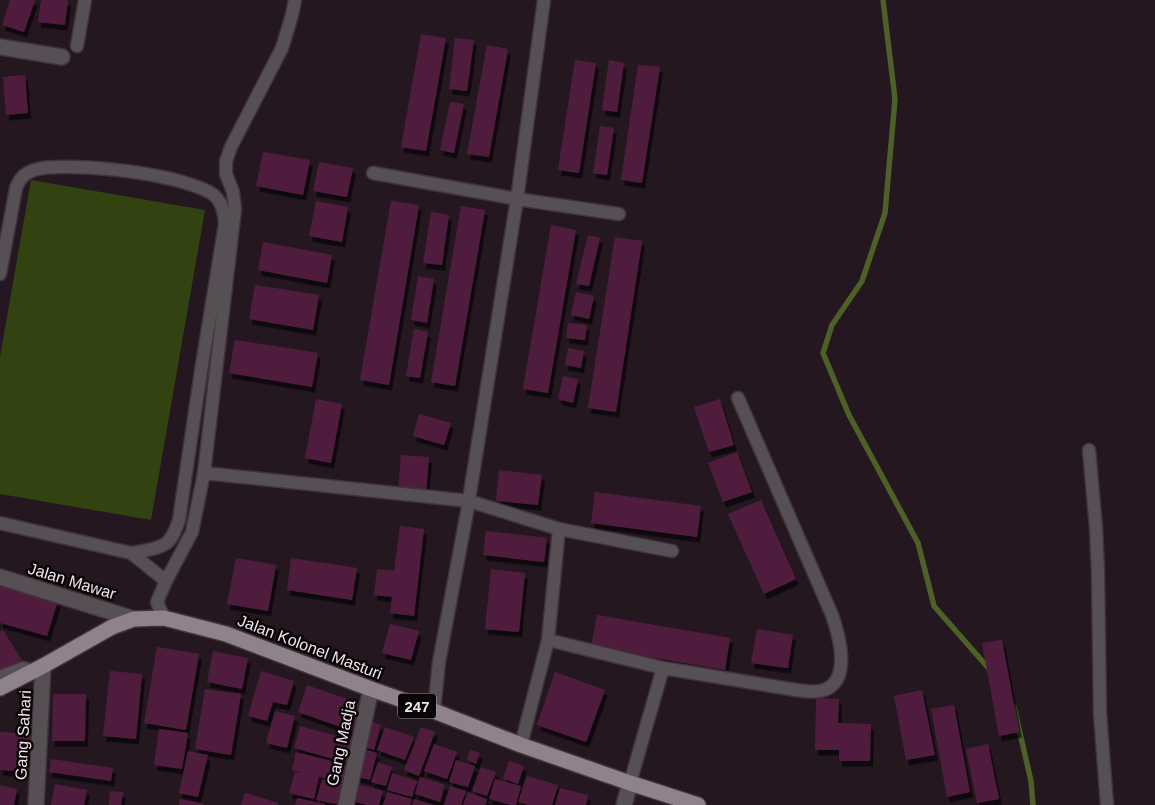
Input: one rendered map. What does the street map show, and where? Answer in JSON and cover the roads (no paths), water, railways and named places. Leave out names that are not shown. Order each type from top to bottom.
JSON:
[{"type":"main road","name":"Jalan Kolonel Masturi","points":[[0,688],[39,669],[112,627],[134,619],[164,618],[226,634],[521,745],[698,805]]},
{"type":"street","points":[[0,47],[62,58]]},
{"type":"street","name":"Jalan Mawar","points":[[0,577],[134,619]]},
{"type":"street","name":"Gang Sahari","points":[[36,805],[39,669]]},
{"type":"street","name":"Gang Madja","points":[[346,805],[371,689]]},
{"type":"street","points":[[624,805],[630,783]]},
{"type":"lane","points":[[77,46],[85,0]]},
{"type":"lane","points":[[164,618],[157,602],[166,580],[192,532],[204,473],[235,209],[234,192],[226,174],[226,161],[231,147],[282,48],[295,0]]},
{"type":"lane","points":[[434,712],[439,662],[468,501],[517,199],[544,0]]},
{"type":"lane","points":[[0,274],[16,188],[21,178],[40,168],[102,168],[164,177],[195,186],[213,194],[220,202],[225,224],[179,520],[166,544],[130,553]]},
{"type":"lane","points":[[373,173],[517,199],[619,214]]},
{"type":"lane","points":[[548,640],[662,668],[796,690],[824,690],[833,684],[841,665],[838,632],[738,398]]},
{"type":"lane","points":[[1090,450],[1098,573],[1100,713],[1107,805]]},
{"type":"lane","points":[[204,473],[468,501],[559,529],[672,551]]},
{"type":"lane","points":[[0,523],[130,553],[166,580]]},
{"type":"lane","points":[[521,745],[548,640],[559,529]]},
{"type":"lane","points":[[0,677],[23,668],[39,669]]},
{"type":"lane","points":[[630,783],[662,668]]},
{"type":"waterway","points":[[883,0],[895,99],[885,213],[862,281],[832,325],[823,353],[849,415],[918,543],[934,606],[991,671]]},
{"type":"waterway","points":[[1014,707],[1031,781],[1033,805]]}]
